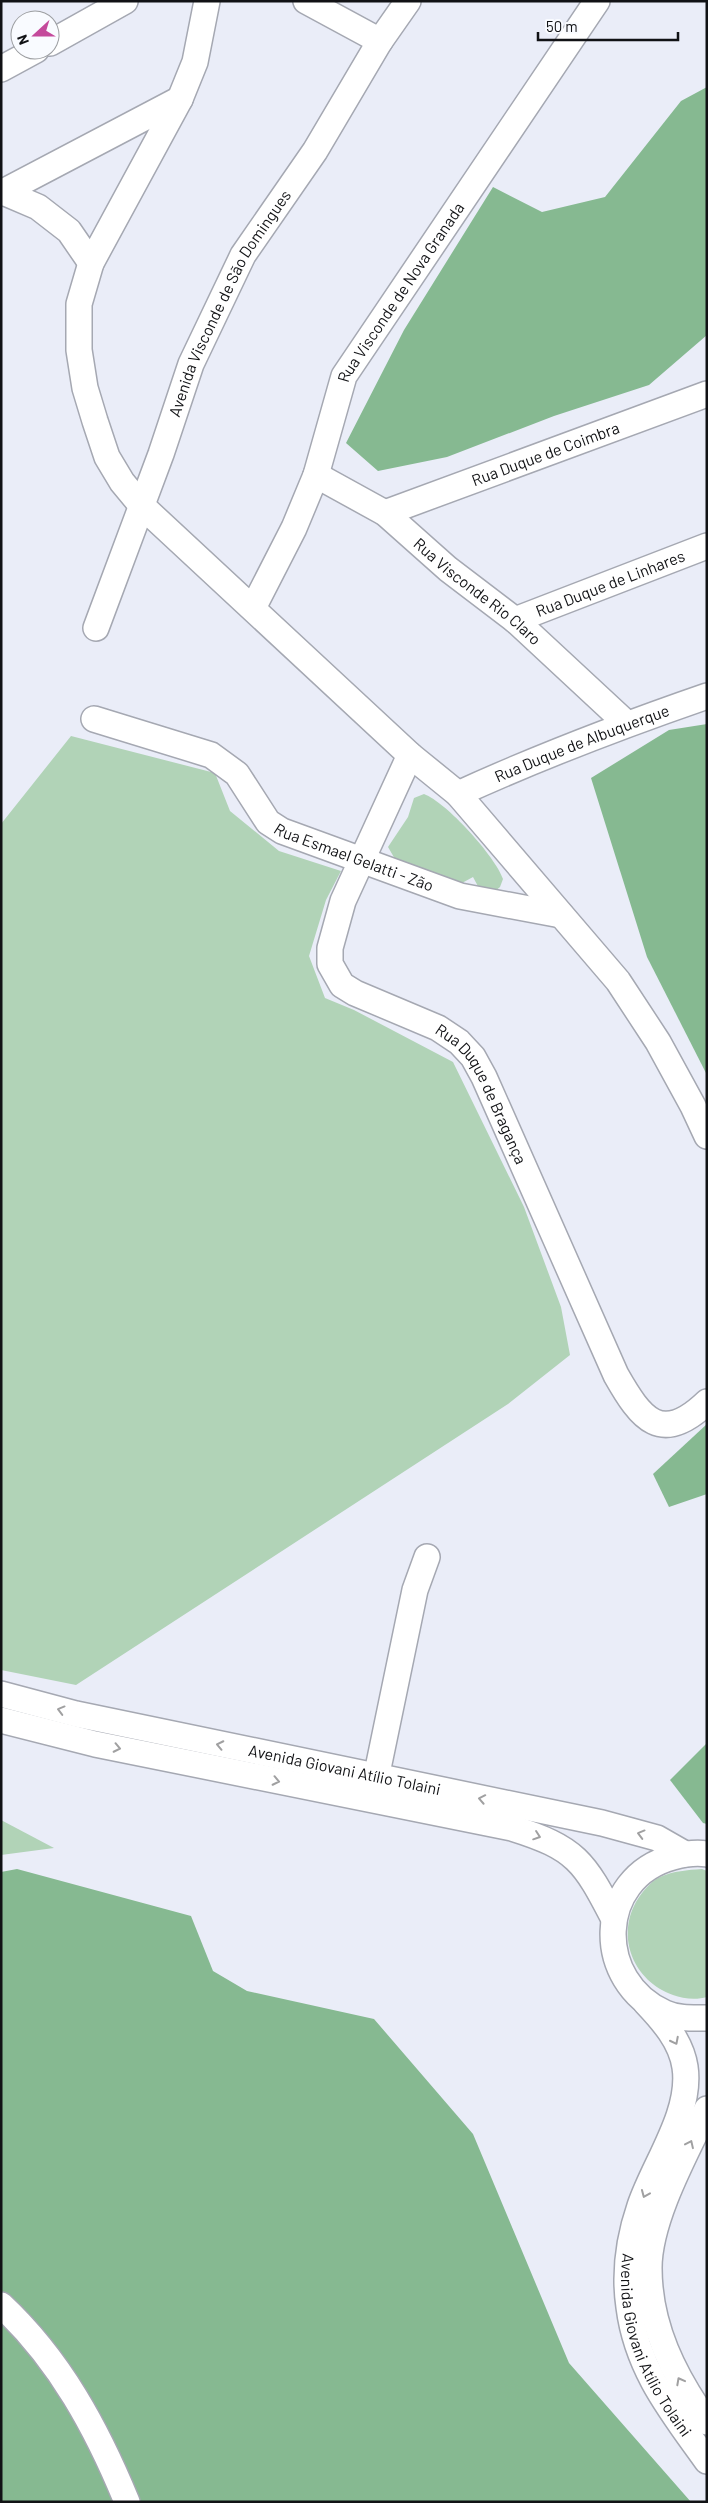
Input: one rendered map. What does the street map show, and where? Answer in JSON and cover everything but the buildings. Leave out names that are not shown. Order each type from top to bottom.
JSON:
[{"type":"street","points":[[60,37],[126,1]]},
{"type":"street","points":[[207,1],[195,62],[180,99],[91,263],[79,304],[79,350],[85,388],[107,457],[122,482],[141,505],[410,756],[458,794],[618,982],[658,1042],[707,1136]]},
{"type":"street","points":[[306,1],[380,41]]},
{"type":"street","name":"Avenida Visconde de São Domingues","points":[[96,628],[161,454],[191,364],[243,256],[315,151],[380,41],[408,1]]},
{"type":"street","name":"Rua Visconde de Nova Granada","points":[[253,608],[294,528],[316,476],[344,376],[597,1]]},
{"type":"street","points":[[1,69],[18,60]]},
{"type":"street","points":[[2,193],[180,99]]},
{"type":"street","points":[[2,193],[38,207],[69,231],[91,263]]},
{"type":"street","name":"Rua Duque de Coimbra","points":[[386,513],[707,394]]},
{"type":"street","name":"Rua Visconde Rio Claro","points":[[316,476],[386,513],[448,568],[515,620],[627,724]]},
{"type":"street","name":"Rua Duque de Linhares","points":[[515,620],[707,546]]},
{"type":"street","name":"Rua Duque de Albuquerque","points":[[458,794],[506,772],[627,724],[707,696]]},
{"type":"street","name":"Rua Esmael Gelatti - Zão","points":[[94,719],[211,755],[237,774],[268,822],[282,831],[460,896],[561,915]]},
{"type":"street","name":"Rua Duque de Bragança","points":[[410,756],[343,901],[330,948],[330,964],[336,976],[355,993],[438,1028],[459,1042],[473,1057],[484,1077],[616,1374],[632,1403],[644,1416],[657,1423],[670,1425],[682,1422],[707,1402]]},
{"type":"street","points":[[376,1778],[415,1590],[427,1557]]},
{"type":"street","name":"Avenida Giovani Atílio Tolaini","points":[[1,1694],[76,1714],[602,1824],[657,1838],[696,1854]]},
{"type":"street","name":"Avenida Giovani Atílio Tolaini","points":[[1,1720],[95,1744],[512,1828],[542,1838],[565,1849],[585,1867],[614,1919]]},
{"type":"street","name":"Avenida Giovani Atílio Tolaini","points":[[696,1854],[660,1860],[639,1874],[623,1895],[614,1919],[612,1943],[617,1966],[629,1986],[665,2024],[677,2043],[685,2066],[685,2093],[677,2119],[640,2205],[630,2237],[627,2275],[629,2307],[635,2340],[658,2392],[707,2461]]},
{"type":"street","points":[[646,2003],[667,2014],[687,2019],[707,2018]]},
{"type":"street","name":"Avenida Giovani Atílio Tolaini","points":[[707,2109],[671,2184],[654,2236],[649,2268],[659,2336],[685,2391],[707,2422]]},
{"type":"street","points":[[1,2306],[36,2342],[80,2404],[108,2457],[127,2502]]},
{"type":"green space","points":[[707,87],[707,335],[649,385],[554,416],[447,457],[378,471],[346,443],[404,330],[493,187],[542,212],[605,197],[681,101]]},
{"type":"green space","points":[[707,724],[707,1075],[647,957],[591,778],[669,730]]},
{"type":"green space","points":[[71,736],[215,773],[230,811],[279,851],[341,871],[326,900],[309,956],[325,998],[354,1010],[453,1062],[524,1207],[561,1307],[570,1355],[508,1404],[76,1685],[1,1670],[1,824]]},
{"type":"green space","points":[[424,794],[445,808],[457,819],[491,858],[503,879],[500,887],[494,892],[480,890],[473,877],[462,883],[395,859],[388,847],[408,817],[414,798]]},
{"type":"green space","points":[[707,1424],[707,1494],[669,1507],[653,1474]]},
{"type":"green space","points":[[707,1743],[707,1824],[703,1823],[670,1780]]},
{"type":"green space","points":[[1,1820],[54,1848],[1,1855]]},
{"type":"green space","points":[[17,1869],[191,1916],[213,1971],[247,1991],[374,2019],[473,2134],[569,2363],[691,2502],[1,2502],[1,1872]]},
{"type":"green space","points":[[702,1869],[707,1871],[707,1997],[699,1999],[673,1995],[648,1980],[632,1957],[628,1930],[630,1916],[636,1902],[653,1882],[670,1873]]}]
